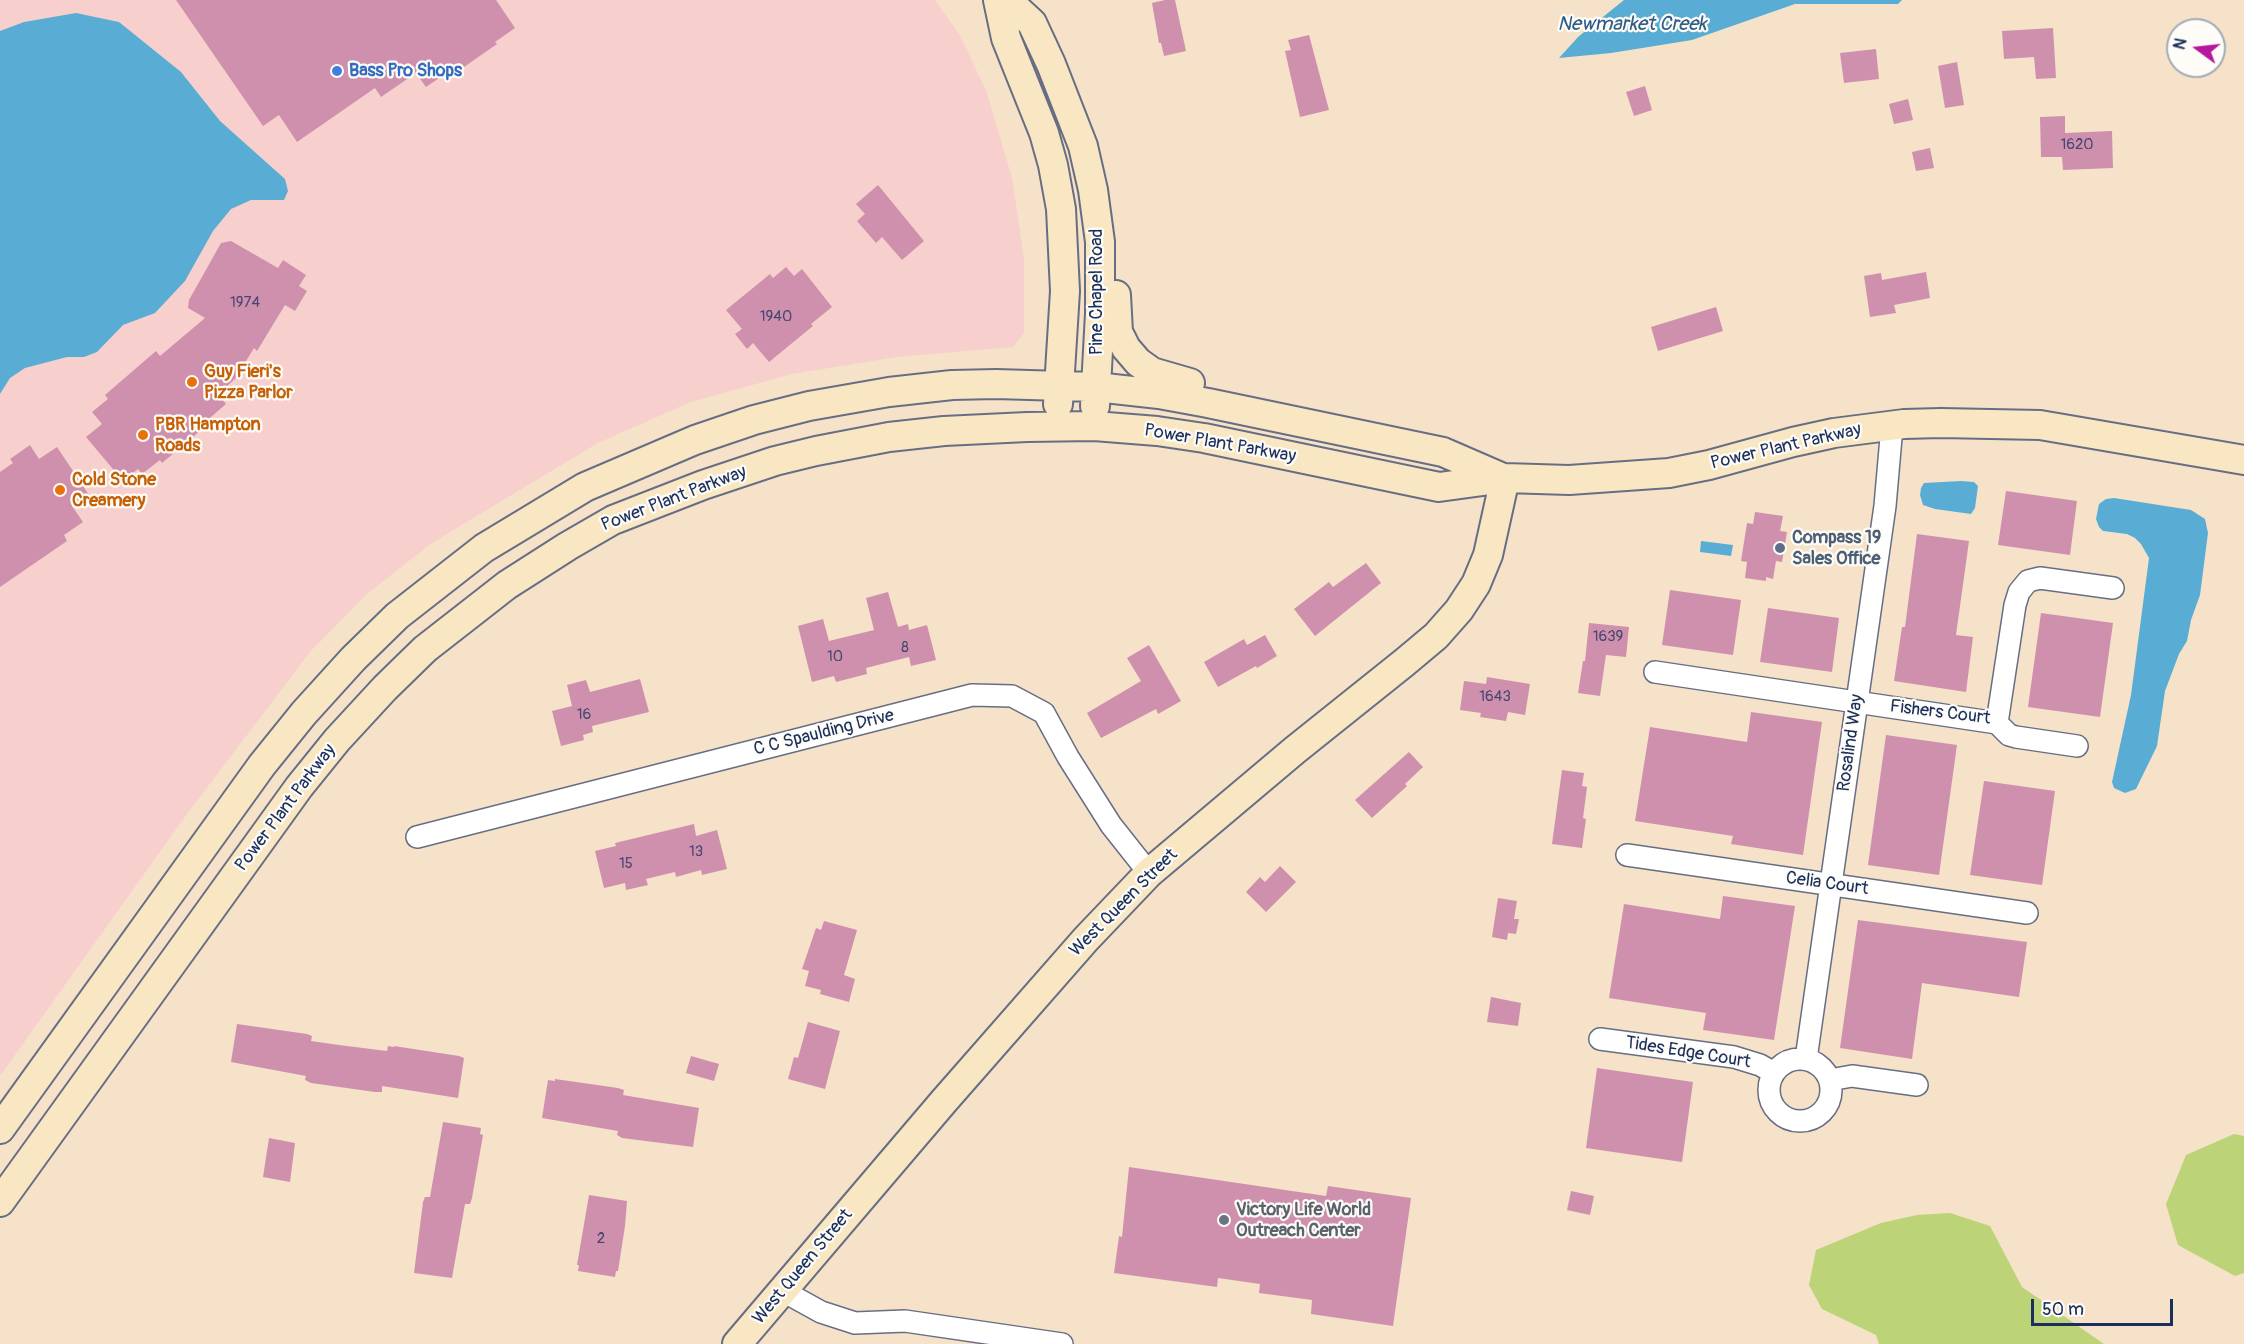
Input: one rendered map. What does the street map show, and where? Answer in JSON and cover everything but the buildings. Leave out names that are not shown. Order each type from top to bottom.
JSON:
[{"type":"main road","name":"Pine Chapel Road","points":[[998,0],[1005,38],[1044,134],[1053,165],[1061,209],[1065,291],[1056,426]]},
{"type":"main road","name":"Pine Chapel Road","points":[[1007,0],[1032,23],[1051,64],[1083,146],[1093,190],[1100,242],[1100,313],[1094,426]]},
{"type":"main road","points":[[1093,190],[1115,240],[1118,333],[1126,348],[1138,362],[1152,372],[1171,379],[1280,403],[1319,426]]},
{"type":"main road","name":"Power Plant Parkway","points":[[0,1130],[255,774],[304,712],[353,658],[397,616],[484,548],[585,487],[695,440],[754,420],[809,406],[931,387],[963,385],[1059,385],[1159,394],[1443,452],[1505,478]]},
{"type":"main road","name":"Power Plant Parkway","points":[[0,1202],[261,840],[337,740],[425,649],[507,585],[614,520],[703,485],[775,461],[889,437],[944,431],[1094,426],[1157,431],[1204,438],[1439,487],[1505,478],[1569,480],[1669,473],[1834,433],[1941,423],[2040,425],[2244,459]]},
{"type":"main road","name":"West Queen Street","points":[[737,1344],[951,1092],[1086,939],[1149,873],[1295,750],[1436,636],[1459,610],[1476,584],[1488,555],[1505,478]]},
{"type":"street","name":"Rosalind Way","points":[[1806,1059],[1885,506],[1892,426]]},
{"type":"street","name":"Fishers Court","points":[[1655,672],[1997,723],[2015,604],[2019,592],[2028,581],[2040,578],[2113,588]]},
{"type":"street","name":"C C Spaulding Drive","points":[[417,837],[972,695],[1012,696],[1044,713],[1068,757],[1111,825],[1149,873]]},
{"type":"street","points":[[1997,723],[2003,730],[2016,737],[2077,746]]},
{"type":"street","name":"Celia Court","points":[[1627,855],[2027,913]]},
{"type":"street","name":"Tides Edge Court","points":[[1600,1039],[1734,1057],[1760,1065],[1774,1073]]},
{"type":"street","points":[[1806,1059],[1821,1066],[1830,1080],[1830,1099],[1826,1108],[1811,1119],[1792,1120],[1776,1109],[1769,1092],[1770,1082],[1774,1073],[1788,1062],[1806,1059]]},
{"type":"street","points":[[1830,1080],[1852,1076],[1917,1085]]},
{"type":"street","points":[[783,1291],[821,1312],[855,1323],[905,1321],[1062,1344]]},
{"type":"shaded area","points":[[0,0],[935,0],[961,37],[987,93],[1012,178],[1024,258],[1024,333],[1013,347],[897,357],[792,374],[691,402],[598,443],[432,543],[367,594],[310,652],[187,814],[0,1076]]},
{"type":"green space","points":[[2234,1134],[2244,1136],[2244,1273],[2235,1276],[2178,1245],[2166,1204],[2186,1155]]},
{"type":"green space","points":[[1950,1213],[1990,1226],[2022,1287],[2104,1344],[1879,1344],[1876,1335],[1822,1309],[1809,1285],[1816,1250],[1881,1223],[1917,1215]]},
{"type":"water","name":"Newmarket Creek","points":[[1624,0],[1902,0],[1898,4],[1795,4],[1692,40],[1611,53],[1559,58],[1578,37]]},
{"type":"water","points":[[76,13],[119,22],[181,72],[220,121],[285,179],[288,191],[284,200],[251,200],[231,209],[213,231],[185,281],[155,313],[123,325],[97,352],[84,357],[67,357],[25,368],[10,378],[0,394],[0,31],[24,22]]},
{"type":"water","points":[[1974,482],[1978,486],[1975,508],[1971,514],[1923,505],[1920,495],[1924,483]]},
{"type":"water","points":[[2114,498],[2191,510],[2205,519],[2208,533],[2200,595],[2191,620],[2187,641],[2179,654],[2165,691],[2157,746],[2136,789],[2125,793],[2114,788],[2112,782],[2131,695],[2149,558],[2135,538],[2127,534],[2103,531],[2099,527],[2096,519],[2099,504],[2106,499]]},
{"type":"water","points":[[1701,541],[1733,545],[1731,556],[1700,552]]},
{"type":"place","name":"Bass Pro Shops","points":[[337,71]]},
{"type":"place","name":"Guy Fieri's Pizza Parlor","points":[[192,382]]},
{"type":"place","name":"PBR Hampton Roads","points":[[143,435]]},
{"type":"place","name":"Cold Stone Creamery","points":[[60,490]]},
{"type":"place","name":"Compass 19 Sales Office","points":[[1780,548]]},
{"type":"place","name":"Victory Life World Outreach Center","points":[[1224,1220]]}]
